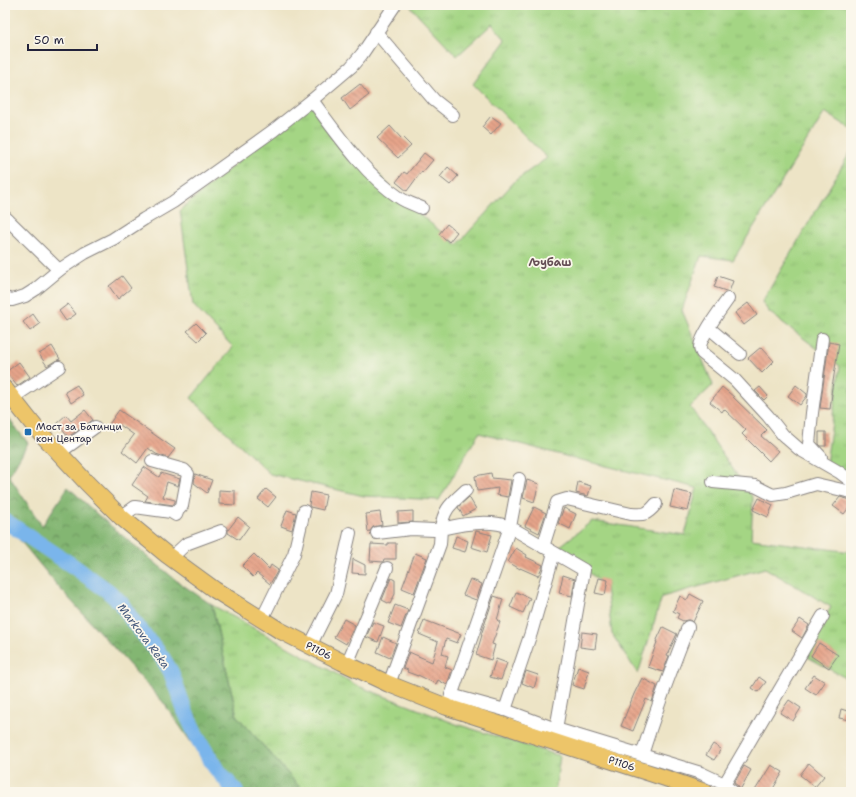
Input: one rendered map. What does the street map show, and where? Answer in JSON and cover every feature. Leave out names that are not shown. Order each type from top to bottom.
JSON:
[{"type":"main road","name":"P1106","points":[[8,393],[35,427],[86,483],[120,517],[171,558],[215,590],[279,630],[388,684],[449,701],[705,792]]},
{"type":"lane","points":[[5,298],[12,300],[25,296],[59,270],[173,202],[274,130],[351,67],[362,54],[395,5]]},
{"type":"lane","points":[[376,32],[434,100],[453,115]]},
{"type":"lane","points":[[312,100],[347,147],[381,184],[401,199],[422,208]]},
{"type":"lane","points":[[5,217],[59,270]]},
{"type":"lane","points":[[728,299],[715,317],[701,343],[700,348],[702,353],[735,380],[783,435],[799,449],[839,472]]},
{"type":"lane","points":[[709,328],[740,354]]},
{"type":"lane","points":[[822,340],[809,444],[817,454],[851,481]]},
{"type":"lane","points":[[8,393],[59,367]]},
{"type":"lane","points":[[59,453],[95,427]]},
{"type":"lane","points":[[120,517],[135,507],[171,512],[176,515],[182,506],[188,474],[184,470],[152,461]]},
{"type":"lane","points":[[519,479],[510,527],[449,701],[505,710],[556,729],[701,773],[720,782],[728,789],[823,616]]},
{"type":"lane","points":[[713,482],[755,486],[773,495],[786,493],[816,484],[851,492]]},
{"type":"lane","points":[[388,684],[440,544],[442,520],[449,505],[466,490]]},
{"type":"lane","points":[[543,547],[557,502],[567,499],[640,515],[645,514],[656,504]]},
{"type":"lane","points":[[262,619],[294,554],[304,511]]},
{"type":"lane","points":[[377,533],[411,529],[434,530],[458,525],[492,522],[510,527],[554,554],[584,570],[556,729]]},
{"type":"lane","points":[[171,558],[186,544],[221,531]]},
{"type":"lane","points":[[310,646],[336,594],[350,533]]},
{"type":"lane","points":[[505,710],[531,633],[554,554]]},
{"type":"lane","points":[[347,664],[387,568]]},
{"type":"lane","points":[[642,755],[656,710],[688,627]]},
{"type":"green space","points":[[409,5],[851,5],[851,129],[825,112],[733,260],[701,256],[682,310],[713,385],[690,407],[753,498],[751,539],[851,552],[851,681],[804,655],[831,607],[765,568],[662,597],[638,674],[612,634],[606,587],[559,547],[592,521],[685,535],[697,488],[569,457],[479,433],[439,500],[364,496],[270,474],[191,398],[233,347],[193,305],[180,210],[312,100],[401,199],[457,245],[516,180],[547,158],[473,84],[506,40],[492,24],[457,56]]},
{"type":"green space","points":[[851,151],[851,481],[826,464],[840,366],[769,312],[762,302]]},
{"type":"green space","points":[[5,414],[28,443],[9,476],[42,526],[68,487],[99,516],[177,581],[212,605],[237,716],[304,792],[226,792],[163,702],[56,584],[5,522]]},
{"type":"green space","points":[[212,605],[358,686],[456,724],[560,756],[555,792],[304,792],[237,716]]},
{"type":"building","points":[[360,84],[369,95],[350,110],[342,98]]},
{"type":"building","points":[[491,116],[501,123],[491,135],[482,127]]},
{"type":"building","points":[[390,126],[411,146],[398,158],[377,138]]},
{"type":"building","points":[[424,153],[433,160],[422,173],[421,172],[407,191],[396,182],[404,172],[407,174]]},
{"type":"building","points":[[448,167],[458,176],[450,185],[440,177]]},
{"type":"building","points":[[447,224],[457,232],[449,242],[439,234]]},
{"type":"building","points":[[122,276],[131,288],[118,299],[109,286]]},
{"type":"building","points":[[718,276],[733,281],[729,292],[714,287]]},
{"type":"building","points":[[748,303],[757,315],[744,325],[735,313]]},
{"type":"building","points":[[68,304],[76,314],[66,321],[59,311]]},
{"type":"building","points":[[33,314],[40,324],[30,331],[23,322]]},
{"type":"building","points":[[196,323],[206,333],[198,341],[187,331]]},
{"type":"building","points":[[829,342],[839,344],[830,409],[820,408]]},
{"type":"building","points":[[52,346],[60,359],[47,366],[39,354]]},
{"type":"building","points":[[761,347],[774,361],[762,373],[748,358]]},
{"type":"building","points":[[19,362],[30,377],[17,386],[6,372]]},
{"type":"building","points":[[77,385],[83,395],[71,403],[65,392]]},
{"type":"building","points":[[796,385],[807,394],[800,405],[788,396]]},
{"type":"building","points":[[722,387],[767,430],[761,436],[778,451],[769,461],[742,434],[746,430],[724,409],[722,412],[710,402]]},
{"type":"building","points":[[760,387],[768,396],[764,400],[755,391]]},
{"type":"building","points":[[85,410],[93,420],[68,437],[57,423],[66,415],[71,421]]},
{"type":"building","points":[[119,410],[175,449],[168,458],[156,454],[148,448],[137,463],[122,451],[134,435],[120,425],[115,432],[107,427]]},
{"type":"building","points":[[819,432],[826,432],[826,446],[821,446],[819,444]]},
{"type":"building","points":[[144,467],[159,477],[161,473],[180,479],[178,486],[167,482],[163,497],[175,500],[173,505],[145,501],[148,496],[132,485]]},
{"type":"building","points":[[491,473],[492,478],[511,480],[508,497],[497,495],[498,488],[477,491],[475,476]]},
{"type":"building","points":[[195,474],[212,480],[207,493],[194,483]]},
{"type":"building","points":[[527,480],[539,484],[534,502],[523,498]]},
{"type":"building","points":[[578,482],[591,486],[588,496],[576,493]]},
{"type":"building","points":[[266,489],[276,497],[268,507],[258,499]]},
{"type":"building","points":[[219,490],[235,491],[235,505],[219,504]]},
{"type":"building","points":[[674,490],[692,494],[688,511],[670,507]]},
{"type":"building","points":[[311,492],[326,495],[323,510],[310,507]]},
{"type":"building","points":[[469,497],[476,509],[463,516],[458,507]]},
{"type":"building","points":[[840,497],[851,500],[851,505],[844,514],[833,506]]},
{"type":"building","points":[[759,498],[773,505],[768,517],[753,510]]},
{"type":"building","points":[[534,507],[546,513],[539,533],[525,526]]},
{"type":"building","points":[[564,508],[576,514],[570,529],[558,523]]},
{"type":"building","points":[[287,510],[296,513],[292,530],[281,526]]},
{"type":"building","points":[[413,511],[413,522],[398,523],[398,512]]},
{"type":"building","points":[[380,512],[382,525],[373,527],[368,532],[366,514]]},
{"type":"building","points":[[238,517],[249,526],[239,540],[228,533],[228,530]]},
{"type":"building","points":[[476,531],[492,535],[487,552],[471,547]]},
{"type":"building","points":[[456,536],[468,541],[465,552],[452,548]]},
{"type":"building","points":[[388,543],[396,543],[396,559],[384,559],[383,562],[370,561],[371,544],[388,545]]},
{"type":"building","points":[[516,548],[527,555],[526,557],[543,565],[538,576],[520,569],[508,562]]},
{"type":"building","points":[[415,553],[427,558],[414,593],[402,588]]},
{"type":"building","points":[[254,554],[269,569],[271,565],[278,570],[270,584],[257,573],[253,577],[242,566]]},
{"type":"building","points":[[353,559],[365,565],[365,574],[352,573]]},
{"type":"building","points":[[563,575],[575,579],[572,596],[559,593]]},
{"type":"building","points":[[391,578],[395,580],[395,594],[390,604],[382,600]]},
{"type":"building","points":[[599,578],[608,580],[605,595],[595,593]]},
{"type":"building","points":[[470,579],[482,584],[476,600],[463,595]]},
{"type":"building","points":[[516,592],[530,598],[523,613],[510,607]]},
{"type":"building","points":[[690,594],[703,601],[693,622],[690,620],[683,621],[677,618],[679,614],[673,611],[680,596],[687,600]]},
{"type":"building","points":[[494,596],[503,599],[497,620],[500,622],[492,644],[495,645],[491,660],[476,655]]},
{"type":"building","points":[[395,605],[408,610],[401,628],[388,623]]},
{"type":"building","points":[[344,619],[355,625],[346,644],[334,637]]},
{"type":"building","points":[[800,619],[809,625],[802,638],[792,631]]},
{"type":"building","points":[[424,620],[461,634],[457,643],[446,639],[442,654],[448,656],[445,667],[452,670],[447,685],[438,680],[436,684],[418,675],[407,672],[408,670],[403,668],[409,652],[432,662],[438,642],[419,634]]},
{"type":"building","points":[[373,622],[384,626],[378,642],[366,637]]},
{"type":"building","points":[[663,627],[677,634],[667,655],[669,656],[663,672],[648,667],[656,642]]},
{"type":"building","points":[[582,632],[597,634],[595,649],[580,647]]},
{"type":"building","points":[[383,637],[396,643],[390,658],[377,652]]},
{"type":"building","points":[[819,643],[838,655],[829,668],[811,656]]},
{"type":"building","points":[[496,659],[507,663],[501,680],[490,677]]},
{"type":"building","points":[[578,667],[589,671],[584,689],[572,685]]},
{"type":"building","points":[[526,671],[538,675],[534,688],[522,683]]},
{"type":"building","points":[[814,675],[825,682],[816,695],[805,688]]},
{"type":"building","points":[[759,677],[766,682],[758,692],[752,688]]},
{"type":"building","points":[[642,678],[657,686],[652,702],[646,699],[633,731],[621,726]]},
{"type":"building","points":[[789,700],[801,708],[793,721],[780,713]]},
{"type":"building","points":[[841,709],[851,712],[850,720],[839,718]]},
{"type":"building","points":[[713,744],[721,749],[714,760],[706,755]]},
{"type":"building","points":[[809,763],[824,776],[815,787],[800,775]]},
{"type":"building","points":[[771,765],[783,772],[771,792],[754,792]]},
{"type":"building","points":[[744,766],[751,770],[740,790],[734,783]]},
{"type":"waterway","name":"Markova Reka","points":[[5,521],[73,566],[108,591],[121,603],[132,620],[162,657],[171,672],[185,711],[198,739],[215,767],[236,792]]},
{"type":"place","name":"Мост за Батинци кон Центар","points":[[28,432]]},
{"type":"district","name":"Љубаш","points":[[550,262]]}]
